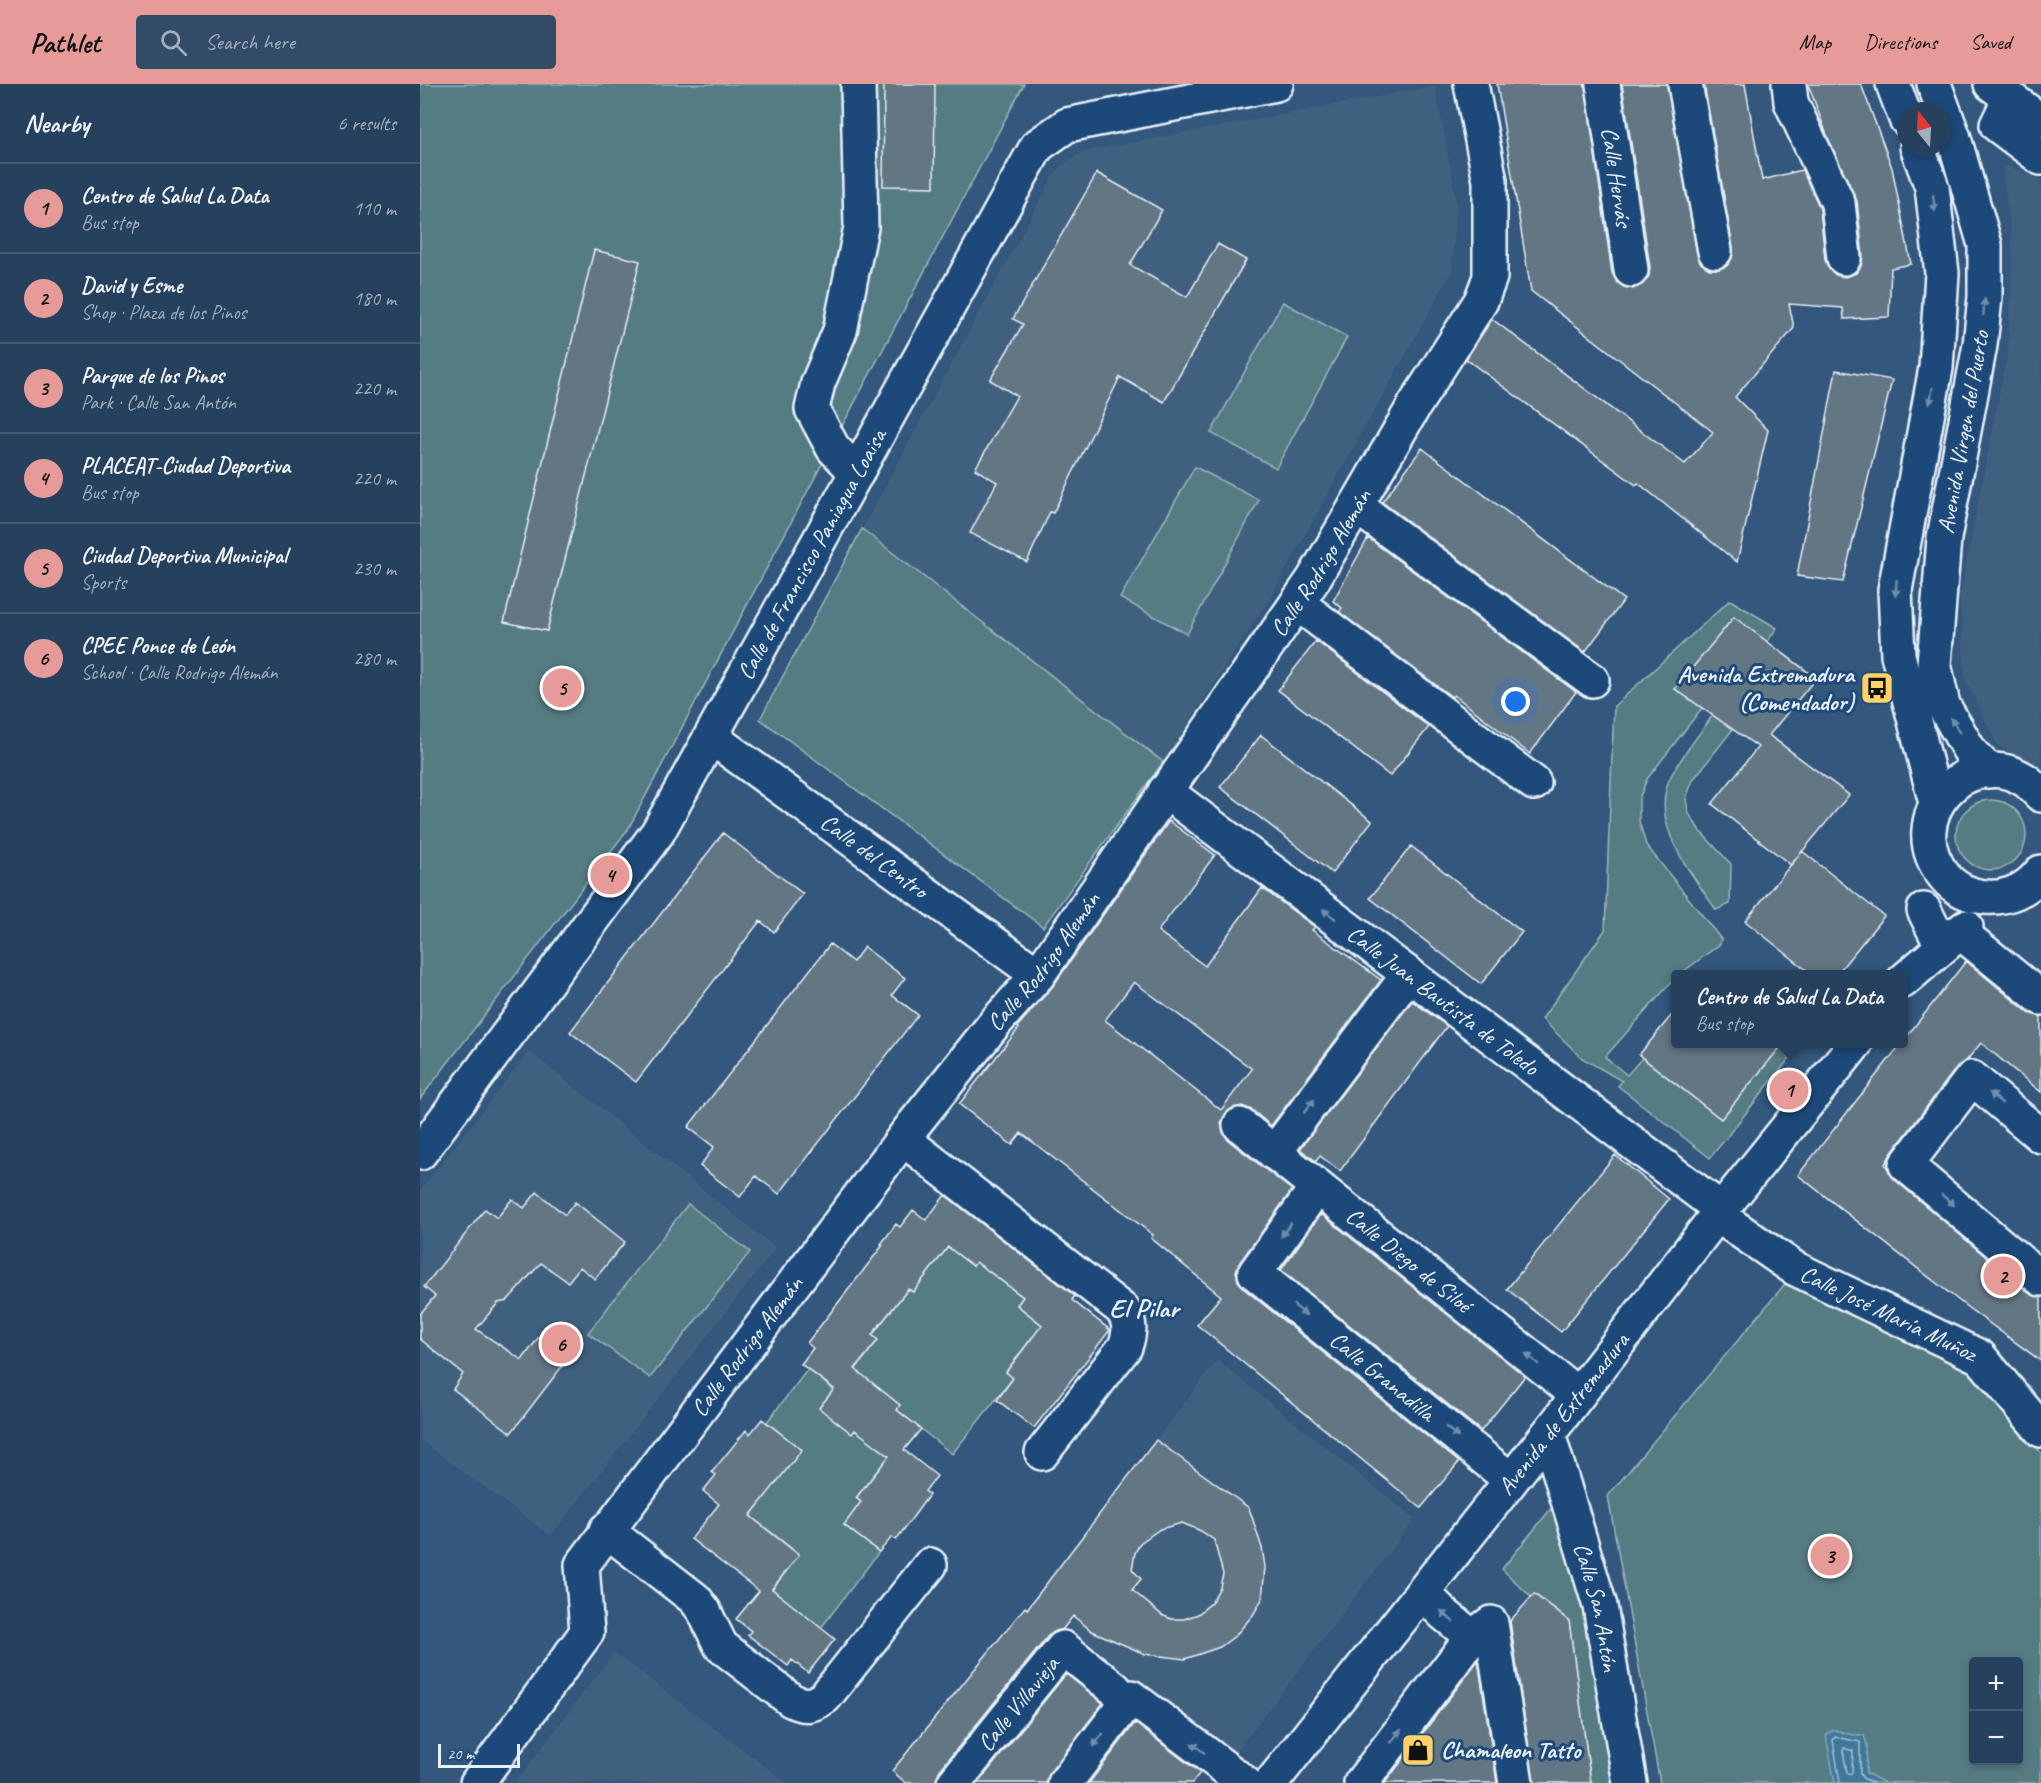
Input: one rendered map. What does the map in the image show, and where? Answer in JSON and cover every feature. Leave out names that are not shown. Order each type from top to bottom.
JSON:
[{"type":"street","points":[[857,473],[832,448],[812,409],[818,383],[840,331],[861,227],[858,84]]},
{"type":"street","name":"Calle de Francisco Paniagua Loaisa","points":[[420,1153],[658,832],[1037,146],[1067,125],[1276,84]]},
{"type":"street","name":"Calle Rodrigo Alemán","points":[[477,1783],[587,1632],[582,1565],[606,1530],[903,1139],[995,1023],[1038,975],[1313,580],[1414,406],[1481,301],[1490,277],[1490,181],[1471,84]]},
{"type":"street","name":"Calle Hervás","points":[[1603,84],[1631,270]]},
{"type":"street","points":[[1685,84],[1715,251]]},
{"type":"street","points":[[1789,84],[1791,102],[1838,203],[1844,258]]},
{"type":"street","points":[[1893,84],[1900,102]]},
{"type":"street","name":"Avenida Virgen del Puerto","points":[[1934,84],[1954,138],[1985,245],[1985,297],[1980,345],[1944,538],[1934,664],[1943,705],[1971,753],[1989,771]]},
{"type":"street","points":[[2001,91],[2041,121]]},
{"type":"street","points":[[2001,91],[1997,125],[2041,158]]},
{"type":"street","name":"Avenida Virgen del Puerto","points":[[1920,156],[1932,187],[1942,273],[1936,368],[1895,590],[1898,655],[1936,803]]},
{"type":"street","points":[[1356,506],[1592,680]]},
{"type":"street","points":[[1297,603],[1534,783]]},
{"type":"street","name":"Calle del Centro","points":[[711,736],[1038,975]]},
{"type":"street","points":[[2041,795],[2027,782],[2009,774],[1989,771],[1968,775],[1950,787],[1936,803],[1930,819],[1928,836],[1930,853],[1937,868],[1949,882],[1965,892],[1983,897],[2002,897],[2020,891],[2035,880],[2041,872]]},
{"type":"street","name":"Calle Juan Bautista de Toledo","points":[[1165,791],[1409,974],[1719,1213]]},
{"type":"street","points":[[1905,970],[1937,868]]},
{"type":"street","points":[[1908,977],[2002,897]]},
{"type":"street","points":[[1924,910],[1935,932],[1946,937],[1960,932]]},
{"type":"street","points":[[1960,932],[2041,998]]},
{"type":"street","points":[[1274,1153],[1409,974]]},
{"type":"street","name":"Avenida de Extremadura","points":[[1271,1783],[1548,1434],[1719,1213],[1852,1048]]},
{"type":"street","points":[[2041,1136],[1972,1078],[1906,1165],[2041,1280]]},
{"type":"street","name":"Calle Diego de Siloé","points":[[1240,1125],[1578,1395]]},
{"type":"street","points":[[903,1139],[1123,1310],[1128,1319],[1130,1328],[1125,1347],[1042,1453]]},
{"type":"street","name":"Calle Granadilla","points":[[1317,1187],[1255,1273],[1511,1480]]},
{"type":"street","name":"Calle José María Muñoz","points":[[1719,1213],[1794,1268],[1980,1357],[2041,1430]]},
{"type":"street","name":"Calle San Antón","points":[[1548,1434],[1600,1606],[1630,1783]]},
{"type":"street","points":[[606,1530],[695,1599],[704,1611],[721,1646],[801,1706],[813,1705],[825,1697],[930,1565]]},
{"type":"street","points":[[1423,1593],[1472,1637]]},
{"type":"street","points":[[1361,1783],[1472,1637],[1491,1623],[1516,1783]]},
{"type":"street","name":"Calle Villavieja","points":[[954,1783],[1064,1648],[1115,1689]]},
{"type":"street","points":[[1065,1783],[1131,1698],[1245,1783]]},
{"type":"shaded area","points":[[1435,86],[1457,202],[1452,271],[1269,600],[1163,762],[862,529],[1052,178],[1061,166],[1082,152]]},
{"type":"shaded area","points":[[2002,165],[2041,179],[2041,781],[1997,744],[1965,679],[1960,596],[2008,349],[2013,254]]},
{"type":"shaded area","points":[[529,1051],[776,1248],[551,1536],[420,1440],[420,1191]]},
{"type":"shaded area","points":[[1217,1360],[1415,1519],[1233,1756],[1034,1600]]},
{"type":"shaded area","points":[[614,1652],[664,1690],[787,1783],[515,1783]]},
{"type":"green space","points":[[420,84],[1024,84],[628,829],[420,1099]]},
{"type":"green space","points":[[1283,302],[1347,337],[1276,468],[1211,433]]},
{"type":"green space","points":[[1195,467],[1259,500],[1187,634],[1120,598]]},
{"type":"green space","points":[[862,529],[1163,762],[1043,927],[760,719]]},
{"type":"green space","points":[[1730,600],[1777,628],[1767,642],[1702,708],[1647,779],[1639,799],[1639,821],[1646,845],[1721,939],[1720,944],[1685,970],[1671,970],[1671,983],[1605,1057],[1627,1075],[1642,1058],[1721,1119],[1779,1048],[1798,1048],[1710,1158],[1618,1086],[1622,1081],[1582,1058],[1542,1019],[1605,930],[1614,706]]},
{"type":"green space","points":[[1713,715],[1733,729],[1693,780],[1686,798],[1688,812],[1700,831],[1731,864],[1730,904],[1716,910],[1676,847],[1668,829],[1665,812],[1665,794],[1671,776]]},
{"type":"green space","points":[[1991,800],[2004,803],[2016,810],[2023,822],[2026,835],[2023,848],[2016,860],[2004,867],[1991,870],[1978,867],[1966,860],[1959,848],[1956,835],[1959,822],[1966,810],[1978,803]]},
{"type":"green space","points":[[688,1204],[750,1252],[650,1378],[588,1333]]},
{"type":"green space","points":[[948,1247],[973,1266],[976,1262],[1023,1297],[1017,1305],[1047,1328],[1032,1337],[1006,1372],[1013,1378],[952,1454],[897,1410],[900,1405],[852,1374],[878,1340],[872,1335],[908,1289],[913,1292]]},
{"type":"green space","points":[[1789,1279],[1974,1367],[2041,1453],[2041,1783],[1660,1783],[1608,1496]]},
{"type":"green space","points":[[808,1369],[855,1412],[896,1461],[879,1468],[856,1498],[861,1502],[844,1525],[879,1552],[821,1628],[772,1589],[799,1554],[750,1516],[801,1450],[767,1422]]},
{"type":"green space","points":[[1558,1500],[1590,1625],[1617,1783],[1591,1783],[1569,1621],[1535,1594],[1531,1597],[1502,1569]]},
{"type":"water","points":[[1835,1730],[1853,1735],[1864,1735],[1867,1745],[1866,1773],[1885,1783],[1835,1783],[1826,1736]]},
{"type":"building","points":[[884,84],[935,84],[934,187],[883,186]]},
{"type":"building","points":[[1497,84],[1585,84],[1612,273],[1617,282],[1633,289],[1643,284],[1649,276],[1650,267],[1622,84],[1667,84],[1697,254],[1701,263],[1709,269],[1727,266],[1732,258],[1733,248],[1704,84],[1745,84],[1762,180],[1802,170],[1820,208],[1825,260],[1829,269],[1836,275],[1845,277],[1856,273],[1863,257],[1857,201],[1828,138],[1808,84],[1861,84],[1892,168],[1911,264],[1891,268],[1889,317],[1844,319],[1843,308],[1789,304],[1794,328],[1735,397],[1768,430],[1737,562],[1638,483],[1636,485],[1466,359],[1492,319],[1685,464],[1713,432],[1531,291]]},
{"type":"building","points":[[1097,173],[1162,210],[1130,265],[1187,297],[1218,244],[1246,260],[1164,402],[1120,377],[1053,513],[1050,512],[1027,562],[970,533],[997,482],[975,469],[1017,396],[990,380],[1023,324],[1013,319]]},
{"type":"building","points":[[594,250],[640,261],[547,631],[504,622]]},
{"type":"building","points":[[1836,370],[1892,380],[1843,582],[1797,576]]},
{"type":"building","points":[[1422,448],[1624,600],[1585,652],[1382,502]]},
{"type":"building","points":[[1368,538],[1576,692],[1530,754],[1454,695],[1452,697],[1339,612],[1342,608],[1333,601]]},
{"type":"building","points":[[1734,617],[1816,678],[1769,735],[1849,795],[1791,865],[1712,804],[1758,747],[1675,689]]},
{"type":"building","points":[[1316,641],[1429,727],[1390,776],[1278,690]]},
{"type":"building","points":[[1261,735],[1372,821],[1332,873],[1220,787]]},
{"type":"building","points":[[1169,821],[1215,855],[1158,931],[1205,966],[1262,888],[1315,927],[1312,930],[1381,980],[1271,1126],[1252,1110],[1242,1106],[1226,1113],[1221,1123],[1228,1140],[1292,1190],[1240,1262],[1236,1271],[1238,1281],[1243,1288],[1459,1462],[1421,1508],[1197,1325],[1221,1296],[1151,1238],[1153,1235],[1021,1133],[1012,1145],[959,1104],[1019,1028],[1017,1027],[1053,986]],"holes":[[[1134,982],[1252,1069],[1221,1110],[1105,1020]]]},
{"type":"building","points":[[723,833],[803,894],[774,932],[760,921],[636,1082],[570,1032]]},
{"type":"building","points":[[1411,846],[1522,932],[1481,984],[1370,898]]},
{"type":"building","points":[[1802,851],[1884,916],[1840,970],[1807,970],[1745,921]]},
{"type":"building","points":[[830,944],[853,962],[864,947],[905,978],[892,995],[918,1015],[779,1194],[756,1176],[740,1197],[700,1166],[714,1147],[688,1127]]},
{"type":"building","points":[[1966,961],[2029,1013],[2041,1016],[2041,1092],[1981,1043],[1967,1060],[1957,1067],[1885,1164],[1894,1179],[2029,1293],[2041,1297],[2041,1361],[1967,1307],[1798,1175],[1898,1048],[1908,1048],[1908,1035]]},
{"type":"building","points":[[1412,1001],[1447,1026],[1340,1171],[1320,1156],[1316,1161],[1300,1149]]},
{"type":"building","points":[[1671,1016],[1671,1048],[1780,1048],[1721,1119],[1639,1055]]},
{"type":"building","points":[[1615,1155],[1669,1199],[1561,1332],[1507,1289]]},
{"type":"building","points":[[537,1192],[565,1215],[575,1202],[625,1242],[595,1279],[580,1267],[568,1282],[541,1263],[507,1301],[498,1303],[476,1329],[522,1360],[547,1326],[577,1347],[511,1433],[453,1389],[463,1374],[420,1339],[420,1314],[435,1296],[424,1287],[485,1209],[497,1218],[512,1199],[524,1208]]},
{"type":"building","points":[[945,1195],[1075,1296],[1072,1300],[1110,1330],[1034,1428],[997,1400],[1013,1378],[1006,1372],[1042,1325],[1017,1305],[1023,1297],[976,1262],[973,1266],[948,1247],[913,1292],[908,1289],[872,1335],[878,1340],[855,1369],[900,1405],[897,1410],[921,1429],[904,1450],[937,1476],[925,1491],[929,1495],[896,1540],[892,1537],[879,1552],[844,1525],[861,1502],[856,1498],[889,1456],[855,1430],[852,1434],[819,1408],[834,1389],[801,1364],[813,1348],[807,1343],[883,1245],[881,1244],[896,1224],[900,1227],[913,1210],[926,1220]]},
{"type":"building","points":[[1321,1214],[1525,1376],[1481,1431],[1281,1270]]},
{"type":"building","points":[[762,1419],[802,1450],[750,1516],[799,1555],[772,1589],[835,1639],[808,1673],[792,1660],[788,1666],[748,1635],[751,1631],[736,1619],[759,1591],[691,1539],[719,1504],[703,1491],[716,1475],[712,1472],[746,1430],[750,1434]]},
{"type":"building","points":[[1156,1440],[1249,1508],[1262,1548],[1265,1567],[1262,1599],[1253,1615],[1235,1636],[1220,1647],[1185,1659],[1145,1654],[1092,1631],[1073,1616],[1062,1630],[1048,1636],[939,1771],[936,1783],[906,1783],[892,1771],[1025,1607],[1027,1609]],"holes":[[[1182,1523],[1201,1531],[1214,1540],[1223,1574],[1220,1587],[1211,1603],[1198,1614],[1184,1619],[1171,1619],[1162,1615],[1132,1590],[1141,1579],[1132,1569],[1135,1553],[1140,1543],[1160,1529]]]},
{"type":"building","points":[[1534,1594],[1569,1621],[1591,1783],[1534,1783],[1510,1621]]},
{"type":"building","points":[[1478,1660],[1497,1783],[1385,1783],[1476,1663]]},
{"type":"building","points":[[1066,1674],[1103,1703],[1050,1772],[1047,1783],[978,1783]]},
{"type":"building","points":[[1135,1723],[1200,1773],[1192,1783],[1089,1783]]},
{"type":"place","name":"Ciudad Deportiva Municipal","points":[[562,688]]},
{"type":"place","name":"Avenida Extremadura (Comendador)","points":[[1877,688]]},
{"type":"place","name":"PLACEAT-Ciudad Deportiva","points":[[610,875]]},
{"type":"place","name":"Centro de Salud La Data","points":[[1789,1090]]},
{"type":"place","name":"David y Esme","points":[[2003,1276]]},
{"type":"place","name":"CPEE Ponce de León","points":[[561,1344]]},
{"type":"place","name":"Parque de los Pinos","points":[[1830,1556]]},
{"type":"place","name":"Chamaleon Tatto","points":[[1418,1750]]},
{"type":"district","name":"El Pilar","points":[[1144,1308]]}]
